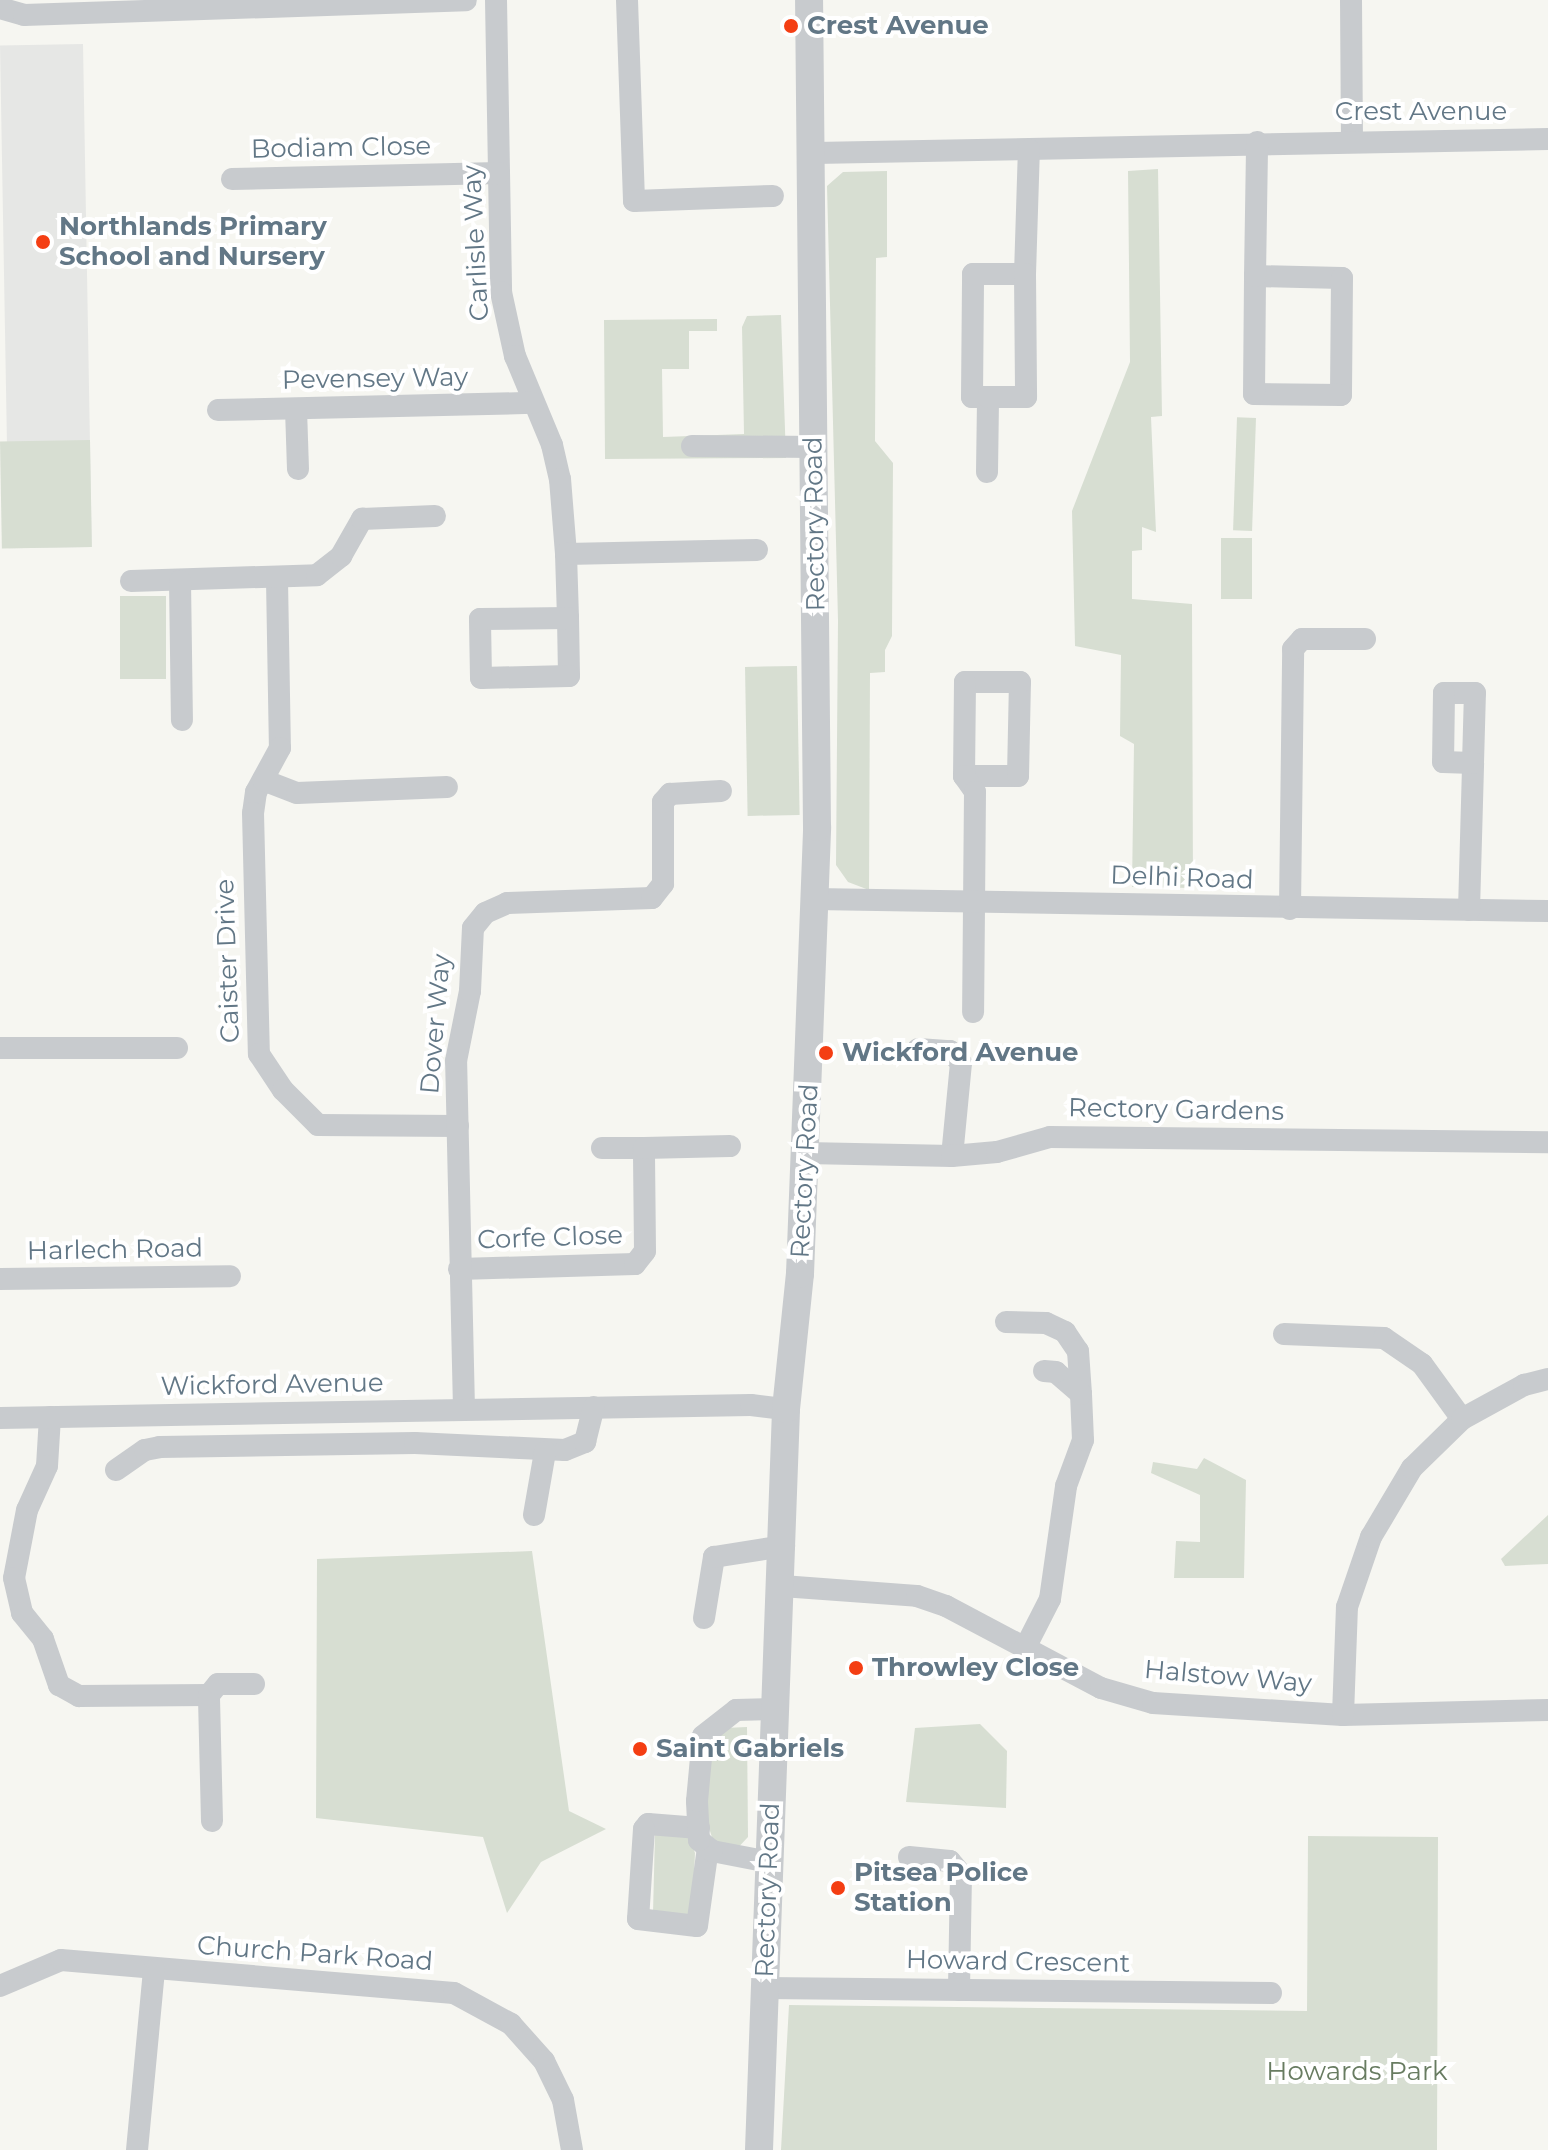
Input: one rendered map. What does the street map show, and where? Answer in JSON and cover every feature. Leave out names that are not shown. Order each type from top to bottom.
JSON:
[{"type":"street","points":[[0,8],[24,15],[466,0]]},
{"type":"street","name":"Carlisle Way","points":[[496,0],[503,308],[533,403],[557,463],[566,554],[568,618],[569,676],[481,678],[480,619],[568,618]]},
{"type":"street","points":[[627,0],[634,201],[773,196]]},
{"type":"street","name":"Rectory Road","points":[[759,2150],[784,1546],[786,1409],[792,1381],[806,1153],[814,899],[815,153],[809,0]]},
{"type":"street","points":[[1351,0],[1352,140]]},
{"type":"street","name":"Crest Avenue","points":[[815,153],[1352,140],[1548,139]]},
{"type":"street","points":[[1255,276],[1342,278],[1341,395],[1254,394],[1255,276],[1257,142]]},
{"type":"street","points":[[1025,274],[973,274],[972,397],[1026,397],[1025,274],[1029,150]]},
{"type":"street","name":"Bodiam Close","points":[[232,179],[499,173]]},
{"type":"street","points":[[987,472],[988,397]]},
{"type":"street","name":"Pevensey Way","points":[[218,410],[533,403]]},
{"type":"street","points":[[296,409],[298,469]]},
{"type":"street","points":[[692,446],[814,447]]},
{"type":"street","points":[[131,581],[277,580],[317,575],[332,566],[362,519],[435,516]]},
{"type":"street","points":[[566,554],[757,550]]},
{"type":"street","name":"Caister Drive","points":[[277,580],[280,748],[263,780],[253,813],[255,1037],[261,1061],[318,1125],[458,1126]]},
{"type":"street","points":[[180,581],[182,720]]},
{"type":"street","points":[[1290,909],[1293,649],[1302,639],[1365,639]]},
{"type":"street","points":[[964,776],[1018,776],[1020,682],[965,682],[964,776],[975,792],[971,900],[973,1012]]},
{"type":"street","points":[[1469,910],[1473,763]]},
{"type":"street","points":[[263,780],[297,793],[447,787]]},
{"type":"street","name":"Dover Way","points":[[464,1409],[456,1061],[478,920],[507,903],[652,898],[663,884],[663,802],[670,794],[721,791]]},
{"type":"street","name":"Delhi Road","points":[[814,899],[1548,911]]},
{"type":"street","points":[[0,1048],[177,1048]]},
{"type":"street","points":[[918,1049],[950,1051],[961,1063],[952,1156]]},
{"type":"street","name":"Rectory Gardens","points":[[806,1153],[952,1156],[997,1152],[1050,1137],[1548,1142]]},
{"type":"street","points":[[602,1148],[730,1146]]},
{"type":"street","name":"Corfe Close","points":[[459,1269],[625,1266],[642,1258],[644,1148]]},
{"type":"street","name":"Harlech Road","points":[[0,1279],[230,1276]]},
{"type":"street","points":[[1006,1322],[1046,1323],[1065,1332],[1078,1351],[1081,1394],[1083,1440],[1066,1486],[1050,1599],[1024,1650]]},
{"type":"street","points":[[1284,1334],[1384,1338],[1422,1364],[1462,1419]]},
{"type":"street","points":[[1044,1371],[1056,1372],[1081,1394]]},
{"type":"street","points":[[1343,1715],[1347,1607],[1371,1537],[1412,1468],[1462,1419],[1524,1385],[1548,1379]]},
{"type":"street","name":"Wickford Avenue","points":[[0,1418],[751,1405],[786,1409]]},
{"type":"street","points":[[116,1470],[134,1456],[160,1447],[415,1443],[545,1452],[585,1442],[594,1407]]},
{"type":"street","points":[[50,1417],[47,1466],[27,1510],[14,1578],[22,1613],[43,1639],[62,1690],[79,1696],[209,1695]]},
{"type":"street","points":[[534,1515],[545,1452]]},
{"type":"street","points":[[704,1618],[714,1557],[784,1546]]},
{"type":"street","name":"Halstow Way","points":[[782,1586],[917,1596],[974,1620],[1024,1650],[1101,1688],[1153,1703],[1343,1715],[1548,1710]]},
{"type":"street","points":[[212,1821],[209,1695],[218,1684],[254,1684]]},
{"type":"street","points":[[769,1862],[728,1858],[703,1838],[648,1824],[644,1829],[638,1919],[697,1926],[703,1838],[703,1736],[736,1710],[776,1709]]},
{"type":"street","points":[[909,1857],[950,1861],[961,1874],[959,1990]]},
{"type":"street","name":"Church Park Road","points":[[0,1986],[61,1960],[154,1970],[424,1987],[482,2005],[511,2024],[544,2061],[563,2100],[572,2150]]},
{"type":"street","points":[[137,2150],[154,1970]]},
{"type":"street","name":"Howard Crescent","points":[[765,1988],[1271,1993]]},
{"type":"shaded area","name":"Northlands Primary School and Nursery","points":[[83,44],[92,547],[9,548],[0,45]]},
{"type":"green space","points":[[1158,169],[1162,416],[1151,417],[1156,532],[1142,527],[1142,550],[1132,551],[1132,599],[1192,604],[1193,888],[1132,887],[1134,744],[1120,736],[1121,655],[1075,646],[1072,511],[1130,362],[1128,171]]},
{"type":"green space","points":[[887,171],[887,257],[876,258],[875,441],[893,463],[892,636],[885,650],[885,672],[870,673],[869,890],[848,882],[836,865],[838,620],[827,186],[843,172]]},
{"type":"green space","points":[[781,315],[786,458],[605,459],[604,320],[717,319],[717,331],[689,331],[689,369],[662,369],[663,437],[744,434],[742,327],[747,316]]},
{"type":"green space","points":[[1237,417],[1256,418],[1252,531],[1233,530]]},
{"type":"green space","points":[[90,440],[92,547],[2,549],[0,442]]},
{"type":"green space","points":[[1221,538],[1252,538],[1252,599],[1221,599]]},
{"type":"green space","points":[[120,596],[166,596],[166,679],[120,679]]},
{"type":"green space","points":[[797,666],[800,815],[748,816],[745,667]]},
{"type":"green space","points":[[1204,1458],[1246,1480],[1244,1578],[1174,1578],[1176,1541],[1200,1542],[1200,1495],[1151,1473],[1153,1462],[1197,1469]]},
{"type":"green space","points":[[1548,1515],[1548,1564],[1505,1566],[1501,1559]]},
{"type":"green space","points":[[532,1551],[569,1811],[606,1829],[541,1862],[507,1913],[483,1837],[316,1818],[317,1559]]},
{"type":"green space","points":[[980,1724],[1007,1751],[1006,1808],[906,1802],[915,1728]]},
{"type":"green space","points":[[747,1727],[748,1837],[732,1854],[714,1844],[706,1818],[710,1745],[725,1728]]},
{"type":"green space","points":[[655,1834],[689,1836],[695,1853],[692,1915],[653,1913]]},
{"type":"green space","name":"Howards Park","points":[[1308,1836],[1438,1837],[1437,2150],[781,2150],[789,2005],[1307,2011]]},
{"type":"place","name":"Crest Avenue","points":[[791,26]]},
{"type":"place","name":"Northlands Primary School and Nursery","points":[[43,242]]},
{"type":"place","name":"Wickford Avenue","points":[[826,1053]]},
{"type":"place","name":"Throwley Close","points":[[856,1668]]},
{"type":"place","name":"Saint Gabriels","points":[[640,1749]]},
{"type":"place","name":"Pitsea Police Station","points":[[838,1888]]}]
